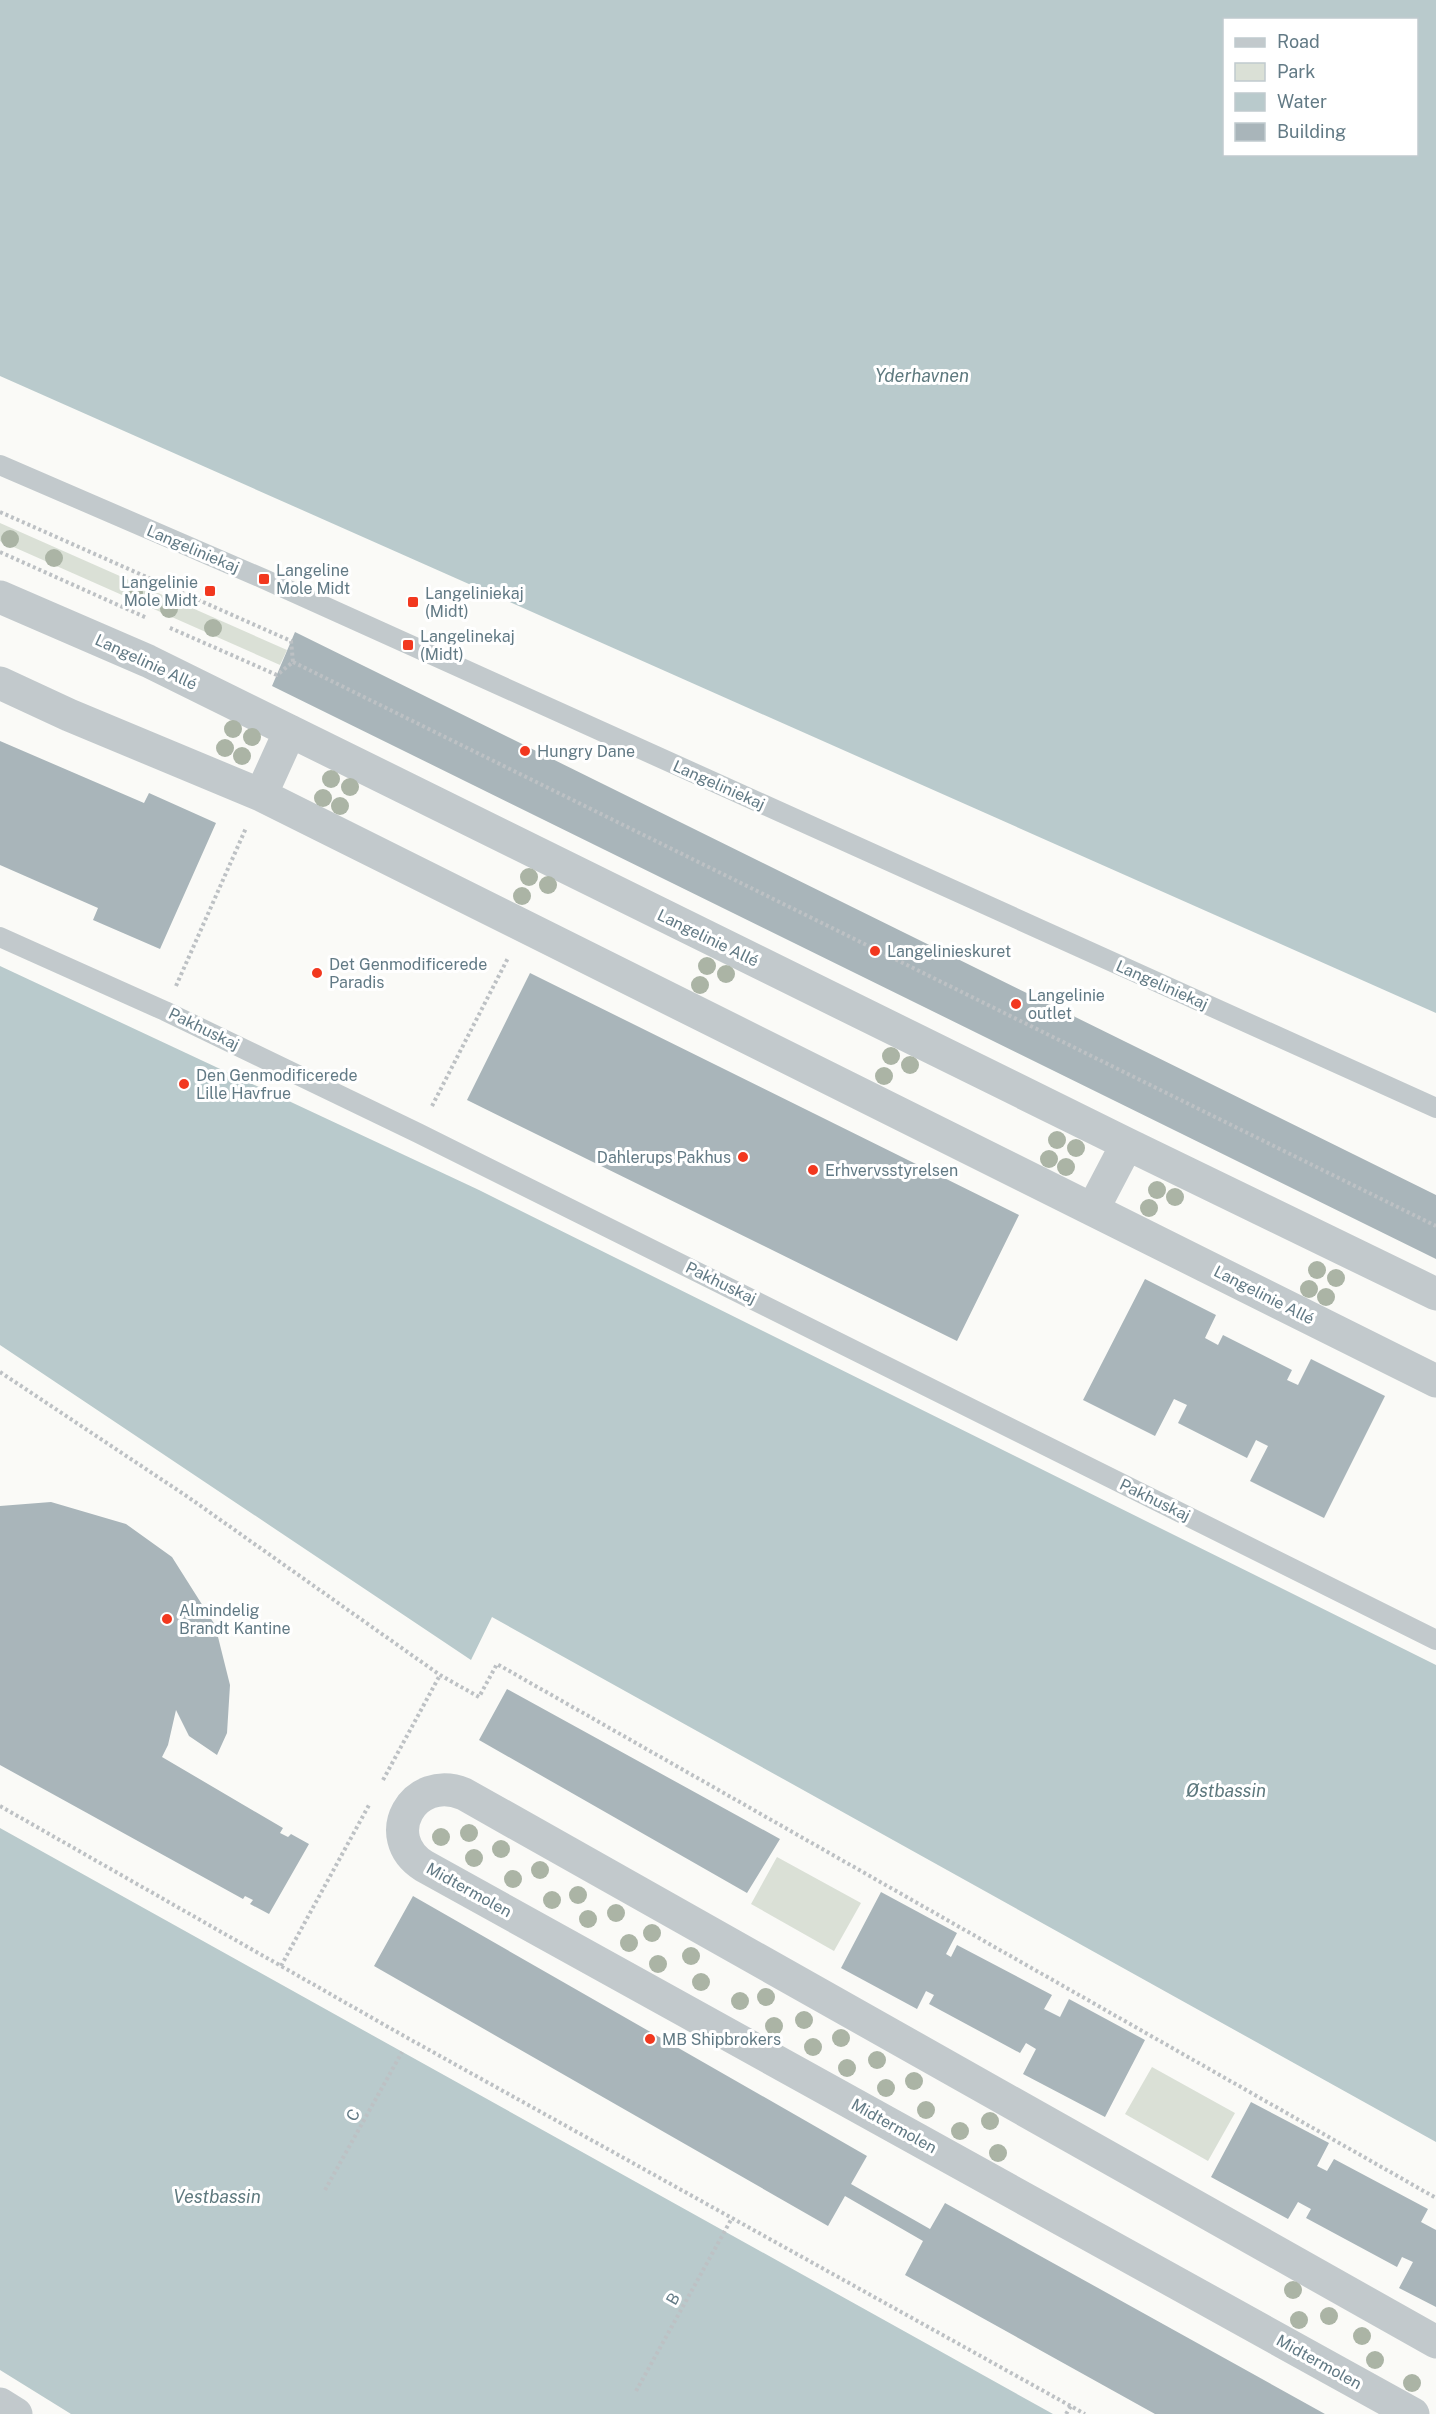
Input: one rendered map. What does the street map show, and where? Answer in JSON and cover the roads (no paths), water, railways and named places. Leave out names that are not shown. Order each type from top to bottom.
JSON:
[{"type":"street","name":"Langelinie Allé","points":[[0,597],[148,661],[1436,1294]]},
{"type":"street","name":"Langelinie Allé","points":[[0,683],[69,715],[261,795],[1436,1381]]},
{"type":"street","points":[[261,795],[290,731]]},
{"type":"street","points":[[1093,1209],[1127,1144]]},
{"type":"street","name":"Midtermolen","points":[[1413,2414],[424,1866],[411,1855],[405,1843],[403,1830],[408,1810],[423,1794],[433,1790],[454,1790],[464,1794],[1436,2342]]},
{"type":"street","points":[[0,2404],[16,2414]]},
{"type":"lane","name":"Langeliniekaj","points":[[0,465],[264,579],[1436,1108]]},
{"type":"lane","name":"Pakhuskaj","points":[[0,937],[165,1011],[418,1133],[1436,1640]]},
{"type":"water","name":"Yderhavnen","points":[[0,0],[1436,0],[1436,1013],[0,376]]},
{"type":"water","name":"Østbassin","points":[[0,966],[479,1190],[1436,1665],[1436,2142],[492,1617],[471,1660],[0,1345]]},
{"type":"water","name":"Vestbassin","points":[[0,1828],[1053,2414],[71,2414],[0,2370]]},
{"type":"place","name":"Langeline Mole Midt","points":[[264,579]]},
{"type":"place","name":"Langelinie Mole Midt","points":[[210,591]]},
{"type":"place","name":"Langeliniekaj (Midt)","points":[[413,602]]},
{"type":"place","name":"Langelinekaj (Midt)","points":[[408,645]]},
{"type":"place","name":"Hungry Dane","points":[[525,751]]},
{"type":"place","name":"Langelinieskuret","points":[[875,951]]},
{"type":"place","name":"Det Genmodificerede Paradis","points":[[317,973]]},
{"type":"place","name":"Langelinie outlet","points":[[1016,1004]]},
{"type":"place","name":"Den Genmodificerede Lille Havfrue","points":[[184,1084]]},
{"type":"place","name":"Dahlerups Pakhus","points":[[743,1157]]},
{"type":"place","name":"Erhvervsstyrelsen","points":[[813,1170]]},
{"type":"place","name":"Almindelig Brandt Kantine","points":[[167,1619]]},
{"type":"place","name":"MB Shipbrokers","points":[[650,2039]]}]
